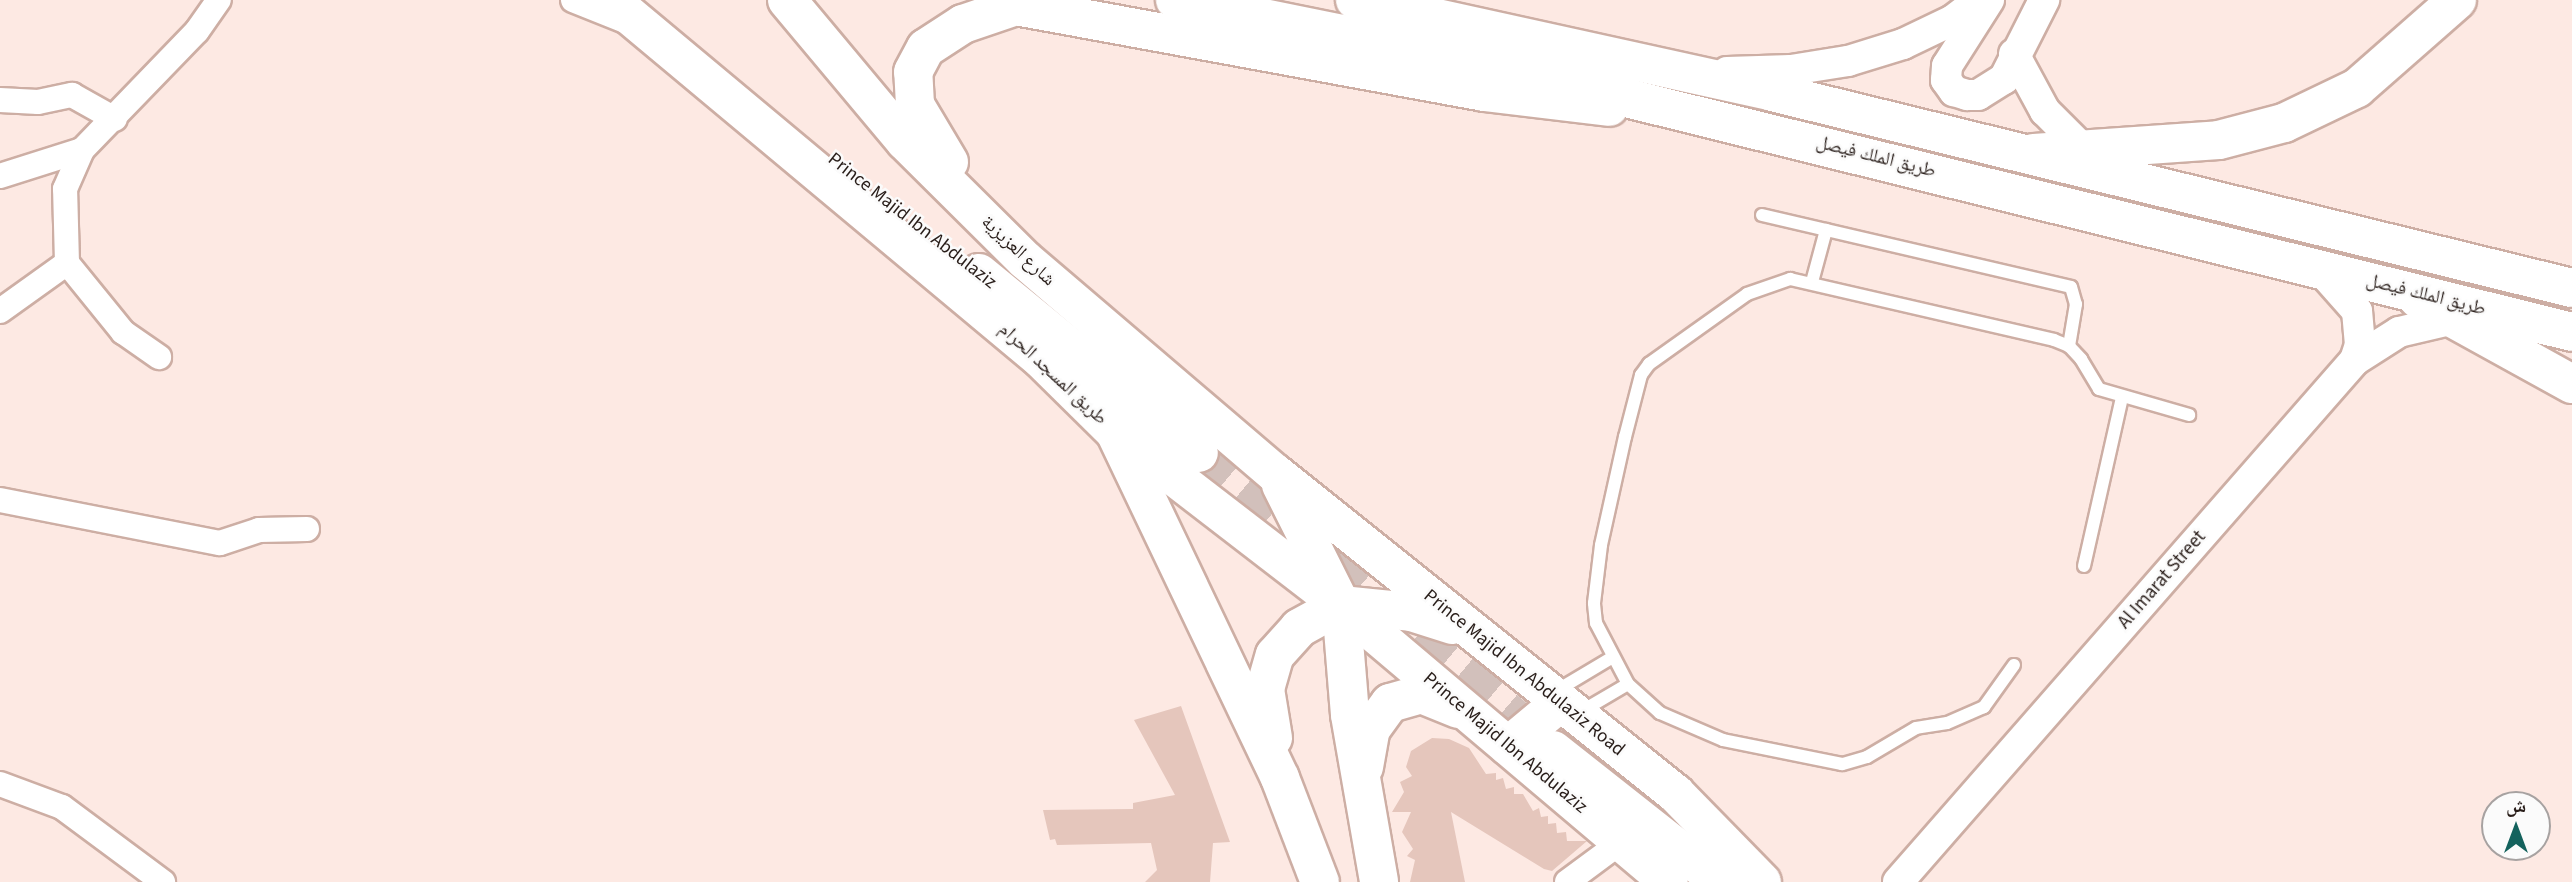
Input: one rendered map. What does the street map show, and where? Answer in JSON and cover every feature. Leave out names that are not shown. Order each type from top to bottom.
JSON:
[{"type":"main road","name":"طريق المسجد الحرام","points":[[611,0],[1041,359],[1115,432],[1280,778],[1320,882]]},
{"type":"main road","name":"Prince Majid Ibn Abdulaziz","points":[[617,0],[903,211],[1199,453]]},
{"type":"main road","name":"شارع العزيزية","points":[[787,0],[905,141],[1026,260],[1276,474]]},
{"type":"main road","name":"طريق الملك فيصل","points":[[1175,0],[1481,62],[2572,332]]},
{"type":"main road","name":"طريق الملك فيصل","points":[[1355,0],[1691,74],[2572,288]]},
{"type":"main road","points":[[2023,154],[2219,140],[2284,123],[2357,88],[2457,0]]},
{"type":"main road","points":[[1026,260],[935,145],[915,105],[913,72],[926,48],[963,24],[1004,3],[1484,92],[1702,117]]},
{"type":"main road","points":[[2401,289],[2572,384]]},
{"type":"main road","name":"Prince Majid Ibn Abdulaziz","points":[[1115,432],[1341,605],[1669,882]]},
{"type":"main road","points":[[1276,474],[1341,605],[1361,782],[1379,882]]},
{"type":"main road","name":"Prince Majid Ibn Abdulaziz Road","points":[[1276,474],[1676,794],[1762,882]]},
{"type":"main road","points":[[1280,778],[1265,690],[1275,655],[1299,628],[1341,605],[1411,612],[1471,631]]},
{"type":"main road","points":[[1361,782],[1371,729],[1390,702],[1421,694],[1471,715]]},
{"type":"main road","points":[[1508,746],[1563,704]]},
{"type":"main road","name":"Prince Majid Ibn Abdulaziz","points":[[1553,750],[1720,882]]},
{"type":"street","points":[[159,357],[123,332],[67,263],[65,189],[82,150],[115,119],[197,31],[219,0]]},
{"type":"street","points":[[573,0],[648,31]]},
{"type":"street","points":[[1691,74],[1791,70],[1848,61],[1903,44],[1953,20],[1980,0]]},
{"type":"street","points":[[1989,0],[1947,66],[1947,80],[1954,91],[1978,95],[2004,79],[2014,54],[2044,0]]},
{"type":"street","points":[[2014,54],[2045,111],[2084,150]]},
{"type":"street","points":[[0,100],[38,102],[72,95],[115,119]]},
{"type":"street","points":[[0,176],[82,150]]},
{"type":"street","points":[[0,311],[67,263]]},
{"type":"street","points":[[2318,267],[2357,311],[2360,345],[2355,360]]},
{"type":"street","name":"Al Imarat Street","points":[[1898,882],[2355,360],[2399,332],[2454,319]]},
{"type":"street","points":[[0,500],[220,543],[260,530],[307,529]]},
{"type":"street","points":[[0,784],[62,807],[163,882]]},
{"type":"street","points":[[1567,882],[1621,842]]},
{"type":"lane","points":[[1762,215],[2071,287],[2076,304],[2069,346]]},
{"type":"lane","points":[[1812,282],[1826,230]]},
{"type":"lane","points":[[2014,665],[1984,707],[1947,723],[1916,728],[1857,762],[1842,764],[1700,733],[1660,712],[1628,684],[1596,623],[1596,578],[1641,375],[1664,352],[1686,341],[1747,295],[1790,279],[1812,282],[2069,346],[2099,389],[2189,415]]},
{"type":"lane","points":[[2084,566],[2122,397]]},
{"type":"lane","points":[[1563,704],[1613,657]]},
{"type":"lane","points":[[1563,704],[1628,684]]},
{"type":"building","points":[[1181,706],[1230,842],[1213,843],[1210,882],[1145,882],[1157,870],[1151,843],[1057,845],[1055,839],[1050,840],[1043,810],[1133,809],[1133,803],[1175,795],[1134,720]]},
{"type":"building","points":[[1432,738],[1449,739],[1469,748],[1486,774],[1496,773],[1496,780],[1503,778],[1506,789],[1514,787],[1514,794],[1523,794],[1533,811],[1539,808],[1541,817],[1548,816],[1548,824],[1556,823],[1557,833],[1566,832],[1567,841],[1587,841],[1552,871],[1544,869],[1451,812],[1465,882],[1410,882],[1415,860],[1407,856],[1413,849],[1402,832],[1411,812],[1392,812],[1404,792],[1400,782],[1412,776],[1406,767],[1411,751]]},
{"type":"tunnel","points":[[1199,453],[1553,750]]}]
